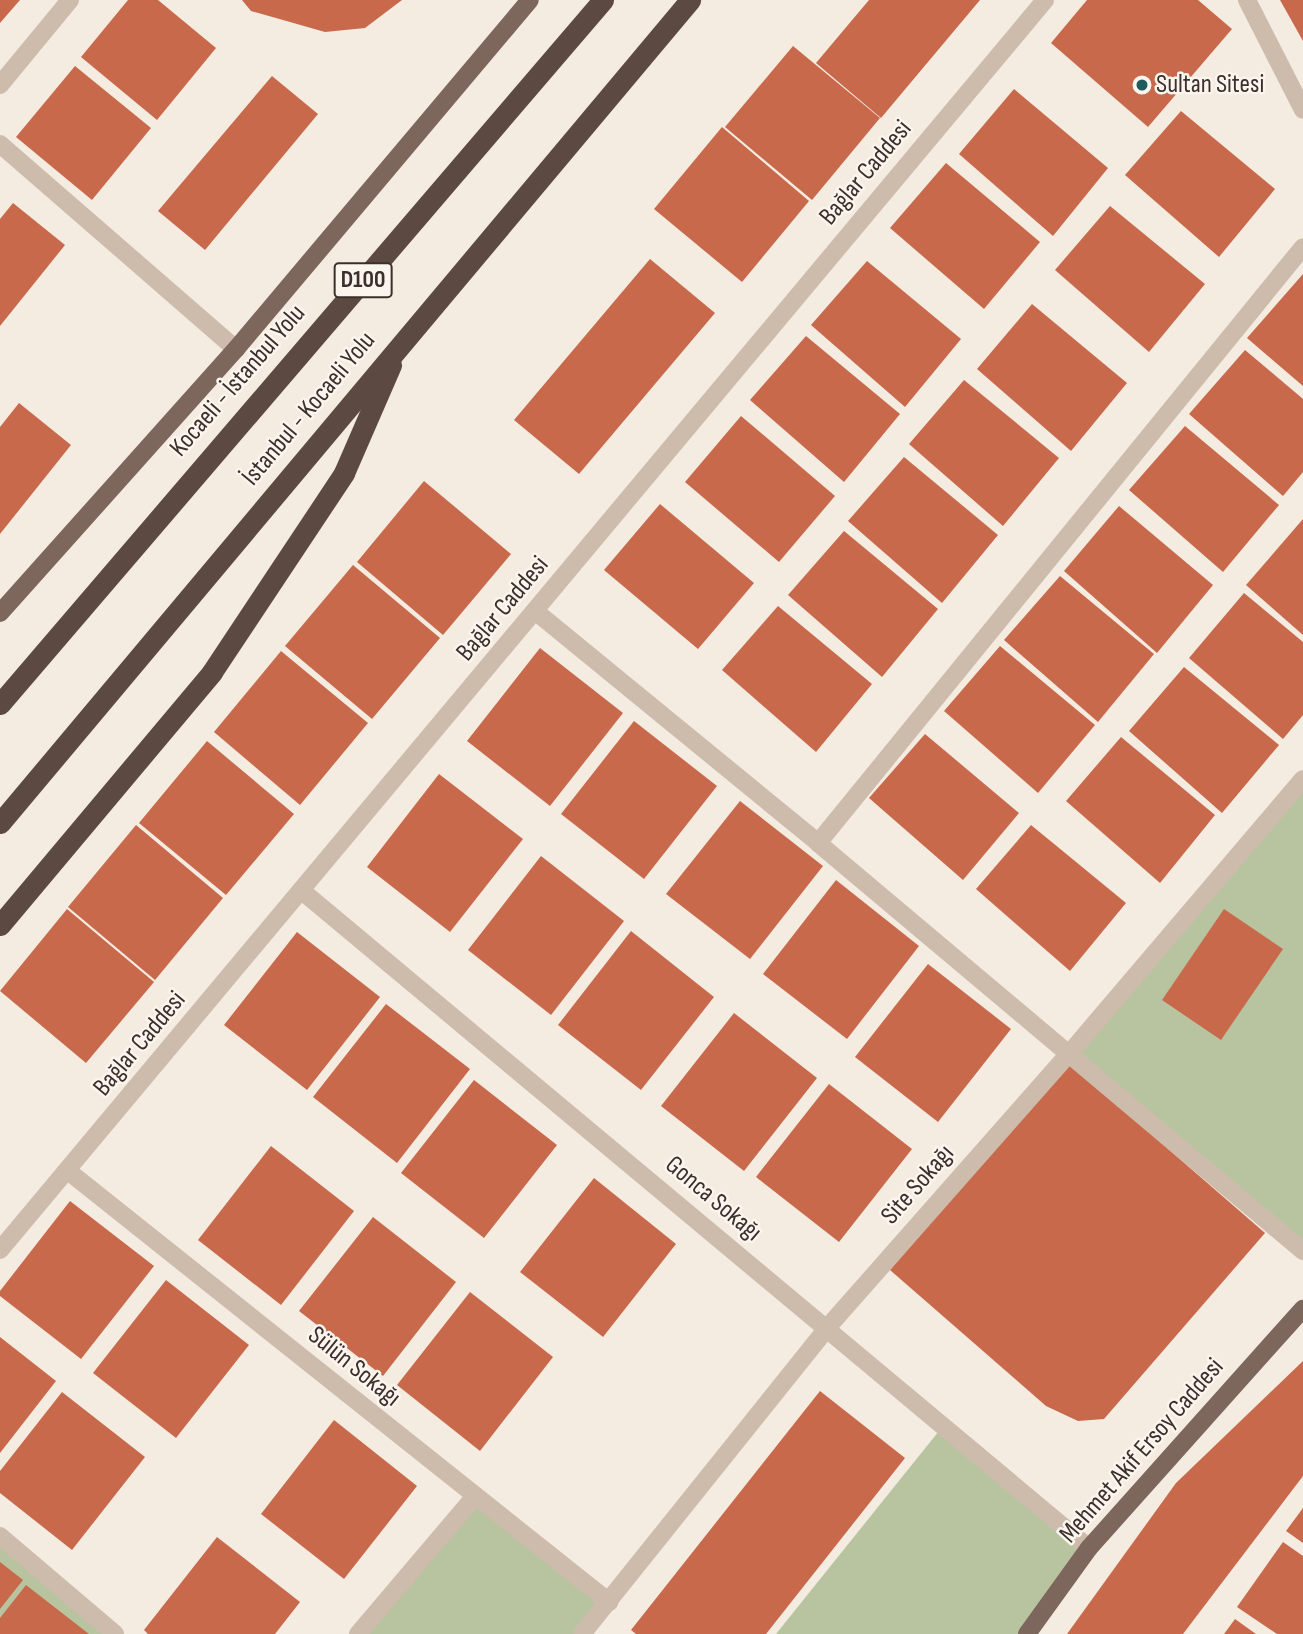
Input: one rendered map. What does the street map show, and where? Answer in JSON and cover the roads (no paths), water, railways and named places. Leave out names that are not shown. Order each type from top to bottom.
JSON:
[{"type":"highway","name":"Kocaeli - İstanbul Yolu","points":[[0,704],[603,0]]},
{"type":"highway","name":"İstanbul - Kocaeli Yolu","points":[[0,823],[690,0]]},
{"type":"highway","points":[[0,925],[212,673],[344,473],[402,341]]},
{"type":"highway","points":[[0,687],[123,559]]},
{"type":"main road","points":[[0,614],[236,349],[530,0]]},
{"type":"main road","name":"Mehmet Akif Ersoy Caddesi","points":[[1027,1634],[1090,1548],[1303,1308]]},
{"type":"street","points":[[0,85],[70,0]]},
{"type":"street","name":"Bağlar Caddesi","points":[[0,1250],[1045,0]]},
{"type":"street","points":[[1247,0],[1303,110]]},
{"type":"street","points":[[0,144],[236,349]]},
{"type":"street","points":[[818,843],[1303,247]]},
{"type":"street","points":[[535,611],[818,843],[1303,1251]]},
{"type":"street","name":"Site Sokağı","points":[[582,1634],[827,1328],[1068,1055],[1303,779]]},
{"type":"street","name":"Gonca Sokağı","points":[[302,891],[1090,1548]]},
{"type":"street","name":"Sülün Sokağı","points":[[68,1171],[609,1602]]},
{"type":"street","points":[[358,1634],[475,1496]]},
{"type":"street","points":[[0,1536],[115,1634]]},
{"type":"place","name":"Sultan Sitesi","points":[[1142,85]]}]
